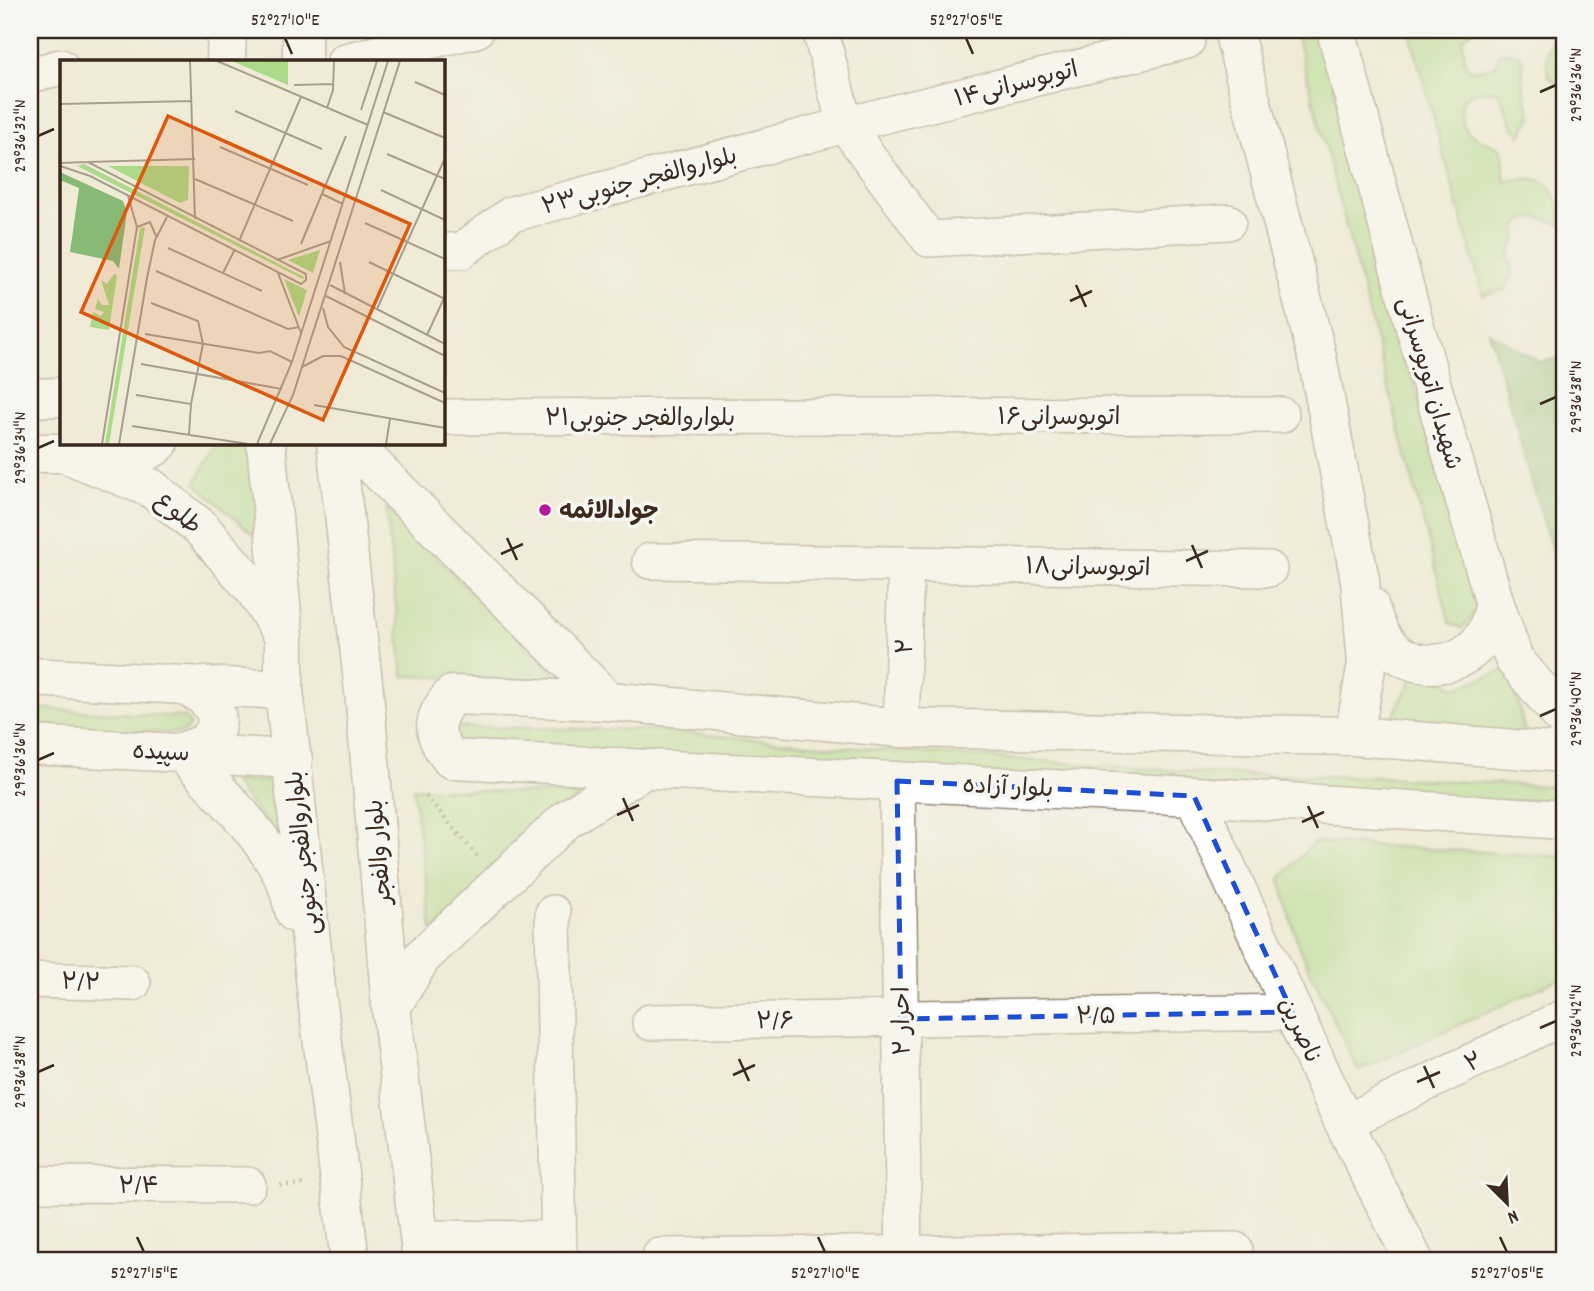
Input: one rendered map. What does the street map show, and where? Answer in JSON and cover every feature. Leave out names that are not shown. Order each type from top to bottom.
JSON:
[{"type":"main road","points":[[226,60],[227,30]]},
{"type":"main road","points":[[302,30],[302,60]]},
{"type":"main road","points":[[1233,30],[1316,352],[1360,580],[1367,663],[1354,736]]},
{"type":"main road","name":"شهیدان اتوبوسرانی","points":[[1336,30],[1415,327],[1495,604],[1514,659],[1564,719]]},
{"type":"main road","points":[[47,453],[136,454],[147,452],[158,444]]},
{"type":"main road","name":"بلواروالفجر جنوبی","points":[[266,444],[284,637],[284,690],[317,996],[351,1261]]},
{"type":"main road","points":[[355,445],[608,701],[901,728],[1354,736],[1564,753]]},
{"type":"main road","name":"بلوار والفجر","points":[[355,445],[364,691],[391,1007],[420,1250]]},
{"type":"main road","name":"طلوع","points":[[47,453],[151,488],[200,527],[254,589],[284,637]]},
{"type":"main road","points":[[1360,580],[1377,629],[1390,648],[1410,660],[1433,665],[1456,660],[1476,647],[1488,627],[1495,604]]},
{"type":"main road","points":[[30,677],[284,690]]},
{"type":"main road","points":[[184,685],[200,692],[210,701],[216,714],[215,728],[206,742],[181,752],[221,793],[265,847],[287,884],[317,996]]},
{"type":"main road","name":"بلوار آزاده","points":[[608,701],[452,695],[440,709],[435,727],[439,745],[451,759],[1194,796],[1564,820]]},
{"type":"main road","name":"سپیده","points":[[30,745],[293,759]]},
{"type":"main road","points":[[391,1007],[422,957],[557,828],[643,770]]},
{"type":"main road","name":"ناصرین","points":[[1194,796],[1344,1123],[1413,1261]]},
{"type":"street","points":[[349,60],[476,30]]},
{"type":"street","points":[[820,30],[845,125],[929,239],[1228,222]]},
{"type":"street","name":"اتوبوسرانی۱۴","points":[[845,125],[1187,41]]},
{"type":"street","points":[[30,75],[60,67]]},
{"type":"street","name":"بلواروالفجر جنوبی۲۳","points":[[444,251],[461,251],[512,214],[845,125]]},
{"type":"street","name":"اتوبوسرانی۱۶","points":[[837,416],[1281,415]]},
{"type":"street","name":"بلواروالفجر جنوبی۲۱","points":[[444,417],[837,416]]},
{"type":"street","name":"اتوبوسرانی۱۸","points":[[650,561],[1269,569]]},
{"type":"street","name":"۲","points":[[901,728],[906,564]]},
{"type":"street","name":"۲ احرار","points":[[897,781],[904,1257]]},
{"type":"street","points":[[420,1250],[559,1250],[553,914]]},
{"type":"street","name":"۲/۲","points":[[30,979],[133,983]]},
{"type":"street","name":"۲/۵","points":[[901,1019],[1292,1012]]},
{"type":"street","name":"۲","points":[[1344,1123],[1564,1017]]},
{"type":"street","name":"۲/۶","points":[[650,1022],[901,1019]]},
{"type":"street","name":"۲/۴","points":[[30,1184],[248,1185]]},
{"type":"street","points":[[660,1256],[904,1257],[1235,1250]]},
{"type":"path","points":[[426,796],[482,863]]},
{"type":"path","points":[[248,1185],[341,1184]]},
{"type":"highlighted area","points":[[897,781],[1194,796],[1292,1012],[901,1019]]},
{"type":"green space","points":[[1295,30],[1319,30],[1477,611],[1462,628],[1450,624]]},
{"type":"green space","points":[[1409,30],[1473,30],[1463,39],[1464,60],[1470,70],[1497,65],[1499,54],[1506,52],[1523,58],[1523,84],[1530,114],[1521,136],[1513,127],[1498,90],[1478,92],[1464,98],[1461,109],[1463,125],[1468,131],[1499,147],[1503,155],[1505,182],[1530,178],[1539,180],[1553,192],[1560,212],[1561,225],[1531,218],[1516,227],[1517,236],[1509,257],[1513,274],[1506,289],[1483,295]]},
{"type":"green space","points":[[1560,30],[1564,30],[1564,89],[1548,76],[1547,69],[1549,46]]},
{"type":"green space","points":[[1489,332],[1540,362],[1564,357],[1564,594]]},
{"type":"green space","points":[[254,444],[266,546],[195,483],[216,446]]},
{"type":"green space","points":[[386,507],[563,682],[403,676]]},
{"type":"green space","points":[[1418,668],[1456,688],[1510,668],[1526,737],[1385,731]]},
{"type":"green space","points":[[30,708],[183,717],[191,724],[184,732],[167,733],[30,725]]},
{"type":"green space","points":[[454,727],[655,730],[842,747],[1222,774],[1381,777],[1564,787],[1564,808],[455,743]]},
{"type":"green space","points":[[278,780],[297,861],[233,782]]},
{"type":"green space","points":[[413,788],[582,795],[432,931]]},
{"type":"green space","points":[[1314,842],[1564,857],[1564,977],[1358,1071],[1298,945],[1280,879]]},
{"type":"place","name":"جوادالائمه","points":[[545,510]]}]
